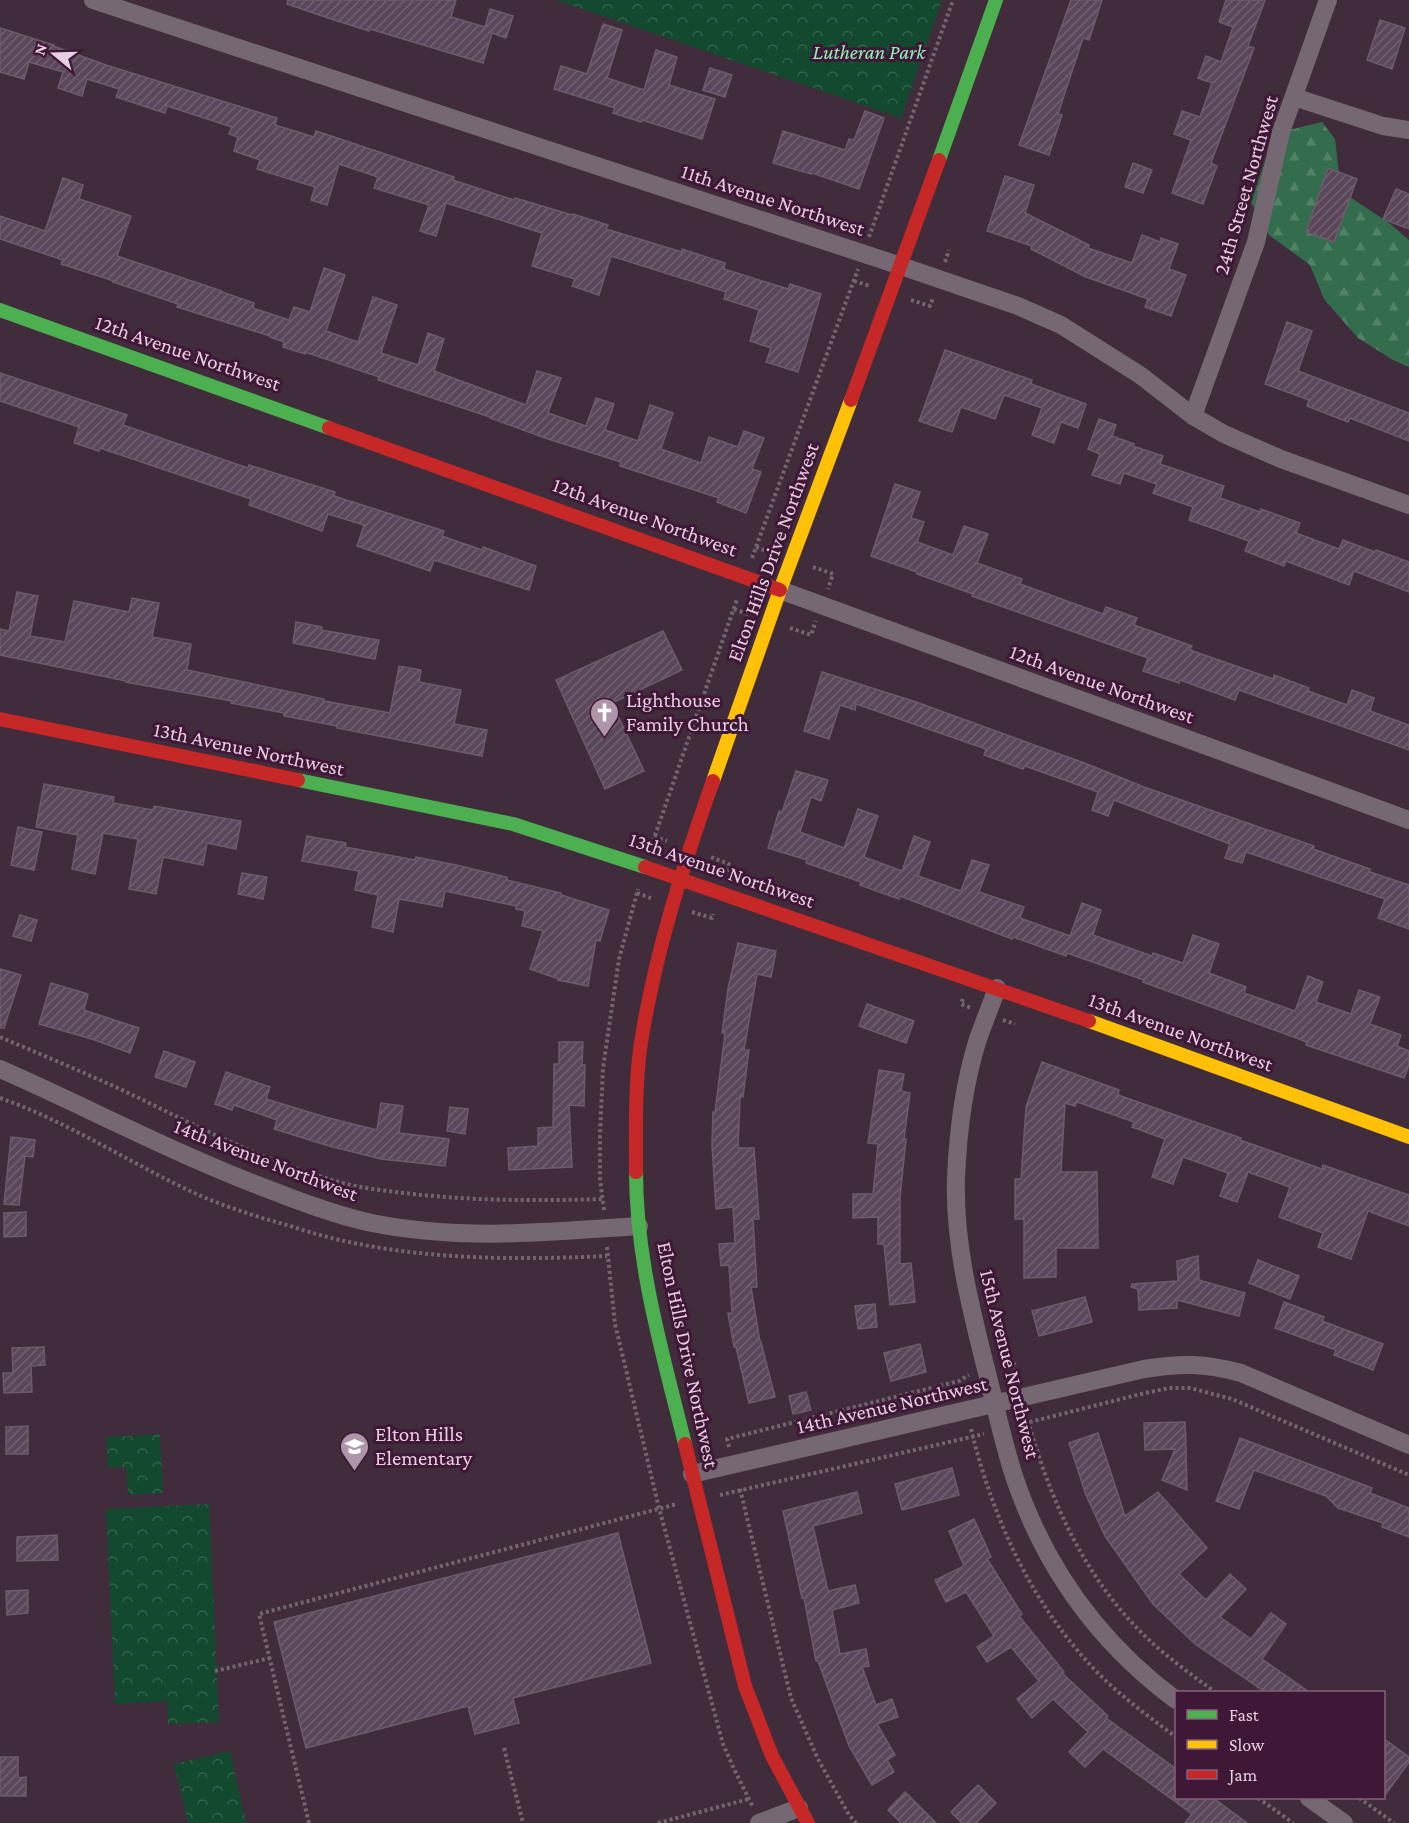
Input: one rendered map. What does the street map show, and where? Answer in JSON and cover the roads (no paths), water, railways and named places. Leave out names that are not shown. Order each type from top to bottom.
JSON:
[{"type":"street","name":"11th Avenue Northwest","points":[[93,0],[1018,306],[1061,325],[1140,375],[1193,417],[1224,434],[1281,459],[1409,505]]},
{"type":"street","name":"Elton Hills Drive Northwest","points":[[803,1815],[768,1749],[745,1686],[654,1318],[639,1226],[636,1134],[640,1051],[654,975],[680,878],[780,590],[901,266],[996,0]]},
{"type":"street","name":"24th Street Northwest","points":[[1193,417],[1256,242],[1281,132],[1328,0]]},
{"type":"street","points":[[1294,97],[1383,126],[1409,130]]},
{"type":"street","name":"12th Avenue Northwest","points":[[0,310],[780,590],[1409,820]]},
{"type":"street","name":"13th Avenue Northwest","points":[[0,719],[513,824],[680,878],[998,988],[1409,1137]]},
{"type":"street","name":"15th Avenue Northwest","points":[[998,988],[978,1040],[969,1075],[962,1113],[956,1180],[963,1274],[995,1404],[1014,1476],[1053,1564],[1074,1599],[1128,1660],[1175,1699]]},
{"type":"street","name":"14th Avenue Northwest","points":[[0,1069],[201,1162],[331,1213],[372,1223],[450,1233],[547,1233],[639,1226]]},
{"type":"street","name":"14th Avenue Northwest","points":[[692,1474],[1144,1369],[1194,1364],[1220,1367],[1241,1373],[1409,1445]]},
{"type":"street","points":[[1312,1799],[1344,1823]]},
{"type":"street","points":[[759,1823],[803,1815]]},
{"type":"place","name":"Lighthouse Family Church","points":[[605,738]]},
{"type":"place","name":"Elton Hills Elementary","points":[[354,1472]]},
{"type":"park label","name":"Lutheran Park","points":[[869,52]]}]
